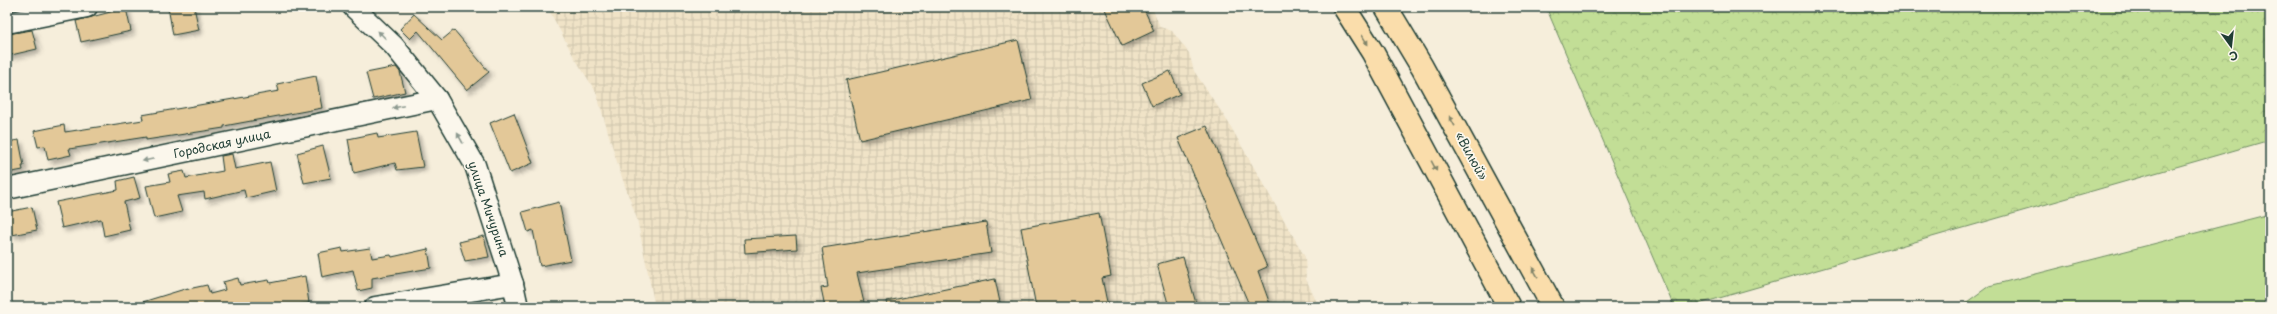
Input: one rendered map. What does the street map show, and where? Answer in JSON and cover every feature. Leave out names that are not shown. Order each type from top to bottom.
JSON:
[{"type":"highway","points":[[1344,7],[1373,54],[1509,307]]},
{"type":"highway","name":"«Вилюй»","points":[[1386,7],[1426,74],[1553,307]]},
{"type":"street","points":[[7,23],[87,7]]},
{"type":"street","name":"улица Мичурина","points":[[353,7],[394,46],[437,99],[475,165],[513,284],[518,307]]},
{"type":"street","name":"Городская улица","points":[[7,189],[437,99]]},
{"type":"street","points":[[375,307],[513,284]]},
{"type":"shaded area","points":[[553,7],[1152,7],[1160,27],[1172,31],[1189,53],[1194,71],[1228,122],[1305,257],[1306,279],[1319,307],[655,307],[637,219],[620,172],[596,92],[574,57],[549,10]]},
{"type":"green space","points":[[1546,7],[2270,7],[2270,140],[1688,307],[1674,307]]},
{"type":"green space","points":[[2270,214],[2270,307],[1960,307],[1989,286]]},
{"type":"building","points":[[168,7],[194,7],[199,30],[173,35]]},
{"type":"building","points":[[1104,7],[1143,7],[1154,31],[1122,46]]},
{"type":"building","points":[[126,8],[131,31],[81,42],[76,21]]},
{"type":"building","points":[[414,14],[442,40],[454,30],[489,72],[467,90],[418,31],[410,39],[400,29]]},
{"type":"building","points":[[32,30],[37,49],[7,56],[7,34]]},
{"type":"building","points":[[1018,40],[1032,100],[860,140],[846,80]]},
{"type":"building","points":[[396,67],[400,72],[405,92],[373,99],[366,73]]},
{"type":"building","points":[[1170,71],[1180,94],[1152,106],[1142,83]]},
{"type":"building","points":[[316,76],[322,108],[224,126],[224,128],[146,140],[146,137],[69,149],[71,155],[48,160],[45,146],[38,147],[34,131],[64,125],[65,132],[143,120],[142,115],[279,91],[277,84]]},
{"type":"building","points":[[514,113],[533,163],[510,173],[490,123]]},
{"type":"building","points":[[1207,126],[1267,267],[1258,271],[1271,307],[1250,307],[1178,138]]},
{"type":"building","points":[[416,132],[423,167],[397,170],[395,163],[354,173],[348,139],[377,133],[378,138]]},
{"type":"building","points":[[19,140],[24,166],[22,166],[23,170],[7,173],[7,142]]},
{"type":"building","points":[[323,146],[331,178],[304,183],[297,153]]},
{"type":"building","points":[[232,154],[235,169],[270,162],[276,191],[246,198],[244,190],[205,199],[204,192],[177,196],[182,212],[154,218],[146,186],[170,182],[168,174],[184,171],[186,178],[223,171],[221,156]]},
{"type":"building","points":[[134,177],[140,198],[124,202],[130,230],[104,236],[101,219],[62,228],[56,202],[118,190],[117,181]]},
{"type":"building","points":[[559,202],[571,260],[540,266],[533,230],[528,232],[522,212]]},
{"type":"building","points":[[32,207],[37,230],[12,235],[7,212]]},
{"type":"building","points":[[1099,213],[1111,276],[1102,278],[1108,307],[1036,307],[1021,228]]},
{"type":"building","points":[[986,222],[991,253],[857,273],[865,307],[825,307],[821,288],[828,287],[822,248]]},
{"type":"building","points":[[484,236],[489,257],[465,261],[459,242]]},
{"type":"building","points":[[796,236],[797,249],[745,253],[744,239]]},
{"type":"building","points":[[342,248],[343,252],[370,248],[372,258],[391,255],[392,257],[428,249],[431,268],[372,278],[372,288],[358,291],[353,270],[322,277],[318,253]]},
{"type":"building","points":[[1183,257],[1197,307],[1169,307],[1157,264]]},
{"type":"building","points":[[305,276],[309,303],[283,307],[249,307],[249,304],[232,307],[137,307],[136,304],[188,288],[207,285],[210,294],[225,290],[223,282],[238,278],[240,285],[269,280],[270,283]]},
{"type":"building","points":[[995,279],[1001,307],[888,307],[887,301]]}]
